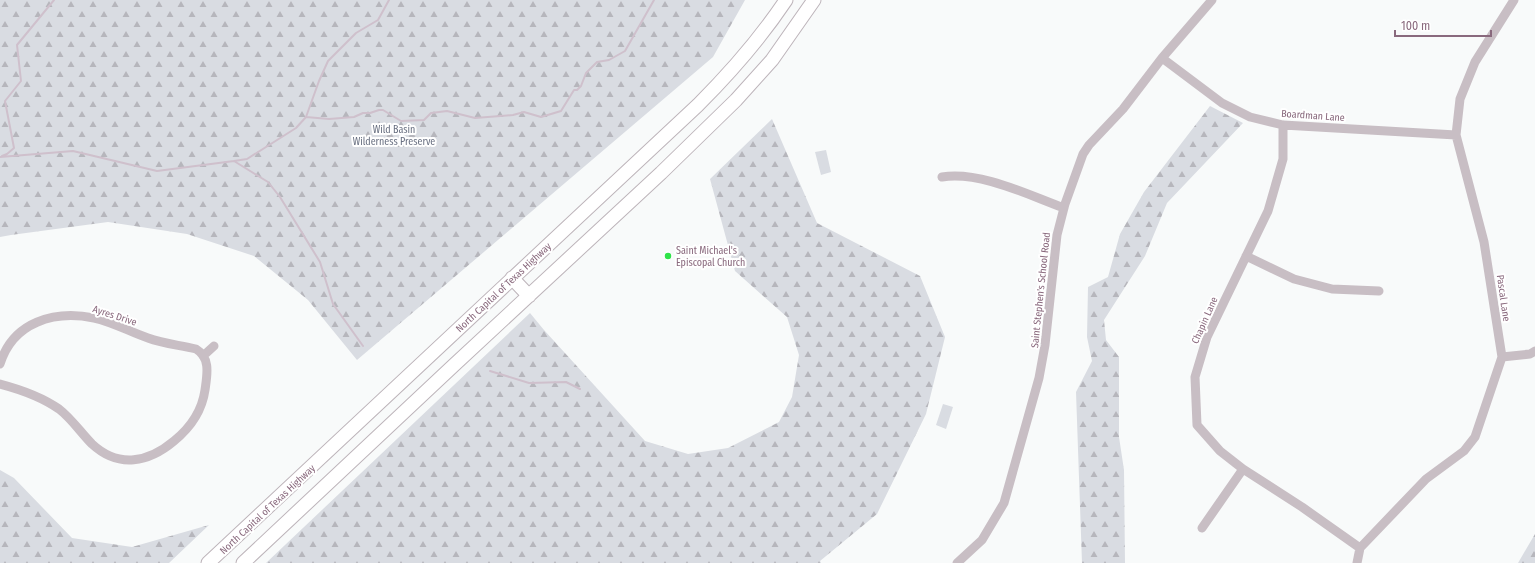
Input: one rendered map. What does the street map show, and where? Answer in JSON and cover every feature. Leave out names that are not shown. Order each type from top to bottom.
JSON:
[{"type":"highway","name":"North Capital of Texas Highway","points":[[208,563],[725,78],[756,42],[786,0]]},
{"type":"highway","points":[[244,563],[736,100],[772,60],[814,0]]},
{"type":"highway","points":[[512,278],[529,296]]},
{"type":"street","name":"Saint Stephen's School Road","points":[[957,563],[982,540],[1004,504],[1039,378],[1045,345],[1054,249],[1064,208],[1083,154],[1089,145],[1123,109],[1162,58],[1212,0]]},
{"type":"street","name":"Pascal Lane","points":[[1356,563],[1360,548],[1426,479],[1464,451],[1475,437],[1502,357],[1484,242],[1456,135],[1460,99],[1475,62],[1514,0]]},
{"type":"street","name":"Boardman Lane","points":[[1162,58],[1222,103],[1250,118],[1284,125],[1456,135]]},
{"type":"street","name":"Chapin Lane","points":[[1284,125],[1283,159],[1268,211],[1206,337],[1195,377],[1197,425],[1220,451],[1243,469],[1302,507],[1360,548]]},
{"type":"street","points":[[942,177],[958,176],[978,178],[1064,208]]},
{"type":"street","points":[[1246,256],[1294,279],[1332,289],[1379,291]]},
{"type":"street","name":"Ayres Drive","points":[[0,364],[7,348],[16,335],[23,330],[39,321],[66,317],[86,317],[102,321],[151,339],[196,349],[203,356]]},
{"type":"street","points":[[0,384],[16,389],[54,406],[65,414],[92,444],[105,454],[121,459],[137,460],[152,455],[164,448],[181,435],[195,418],[202,404],[206,379],[207,367],[203,356],[214,346]]},
{"type":"street","points":[[1502,357],[1530,354],[1535,350]]},
{"type":"street","points":[[1202,528],[1243,469]]},
{"type":"green space","name":"Wild Basin Wilderness Preserve","points":[[0,0],[745,0],[713,57],[357,360],[308,300],[254,256],[187,234],[108,222],[0,237]]},
{"type":"green space","points":[[1210,106],[1243,123],[1167,203],[1145,256],[1104,320],[1106,340],[1119,357],[1119,437],[1124,470],[1125,563],[1082,563],[1076,392],[1092,361],[1087,337],[1088,287],[1108,277],[1120,234],[1144,192]]},
{"type":"green space","points":[[772,119],[817,223],[920,276],[945,337],[926,414],[877,514],[820,561],[821,563],[266,563],[530,313],[645,441],[688,454],[728,448],[779,422],[792,397],[799,355],[787,317],[735,271],[710,179]]},
{"type":"green space","points":[[826,150],[831,172],[821,175],[815,152]]},
{"type":"green space","points":[[943,404],[953,407],[946,429],[936,425]]},
{"type":"green space","points":[[0,470],[14,478],[72,538],[132,547],[209,525],[169,563],[0,563]]},
{"type":"green space","points":[[1535,534],[1535,563],[1518,563]]},
{"type":"waterway","points":[[2,156],[14,148],[5,101],[21,81],[17,45],[54,0]]},
{"type":"waterway","points":[[234,161],[247,159],[296,128],[306,117],[328,61],[356,33],[378,20],[389,0]]},
{"type":"waterway","points":[[306,117],[329,119],[354,117],[363,113],[383,110],[401,121],[424,120],[431,113],[447,111],[475,118],[513,115],[524,112],[541,117],[561,111],[574,90],[577,90],[581,86],[586,73],[597,62],[609,60],[625,51],[654,0]]},
{"type":"waterway","points":[[0,157],[73,151],[157,171],[234,161],[268,182],[280,197],[320,262],[333,304],[363,346]]},
{"type":"waterway","points":[[490,371],[529,383],[566,382],[580,389]]},
{"type":"place","name":"Saint Michael's Episcopal Church","points":[[668,256]]}]
